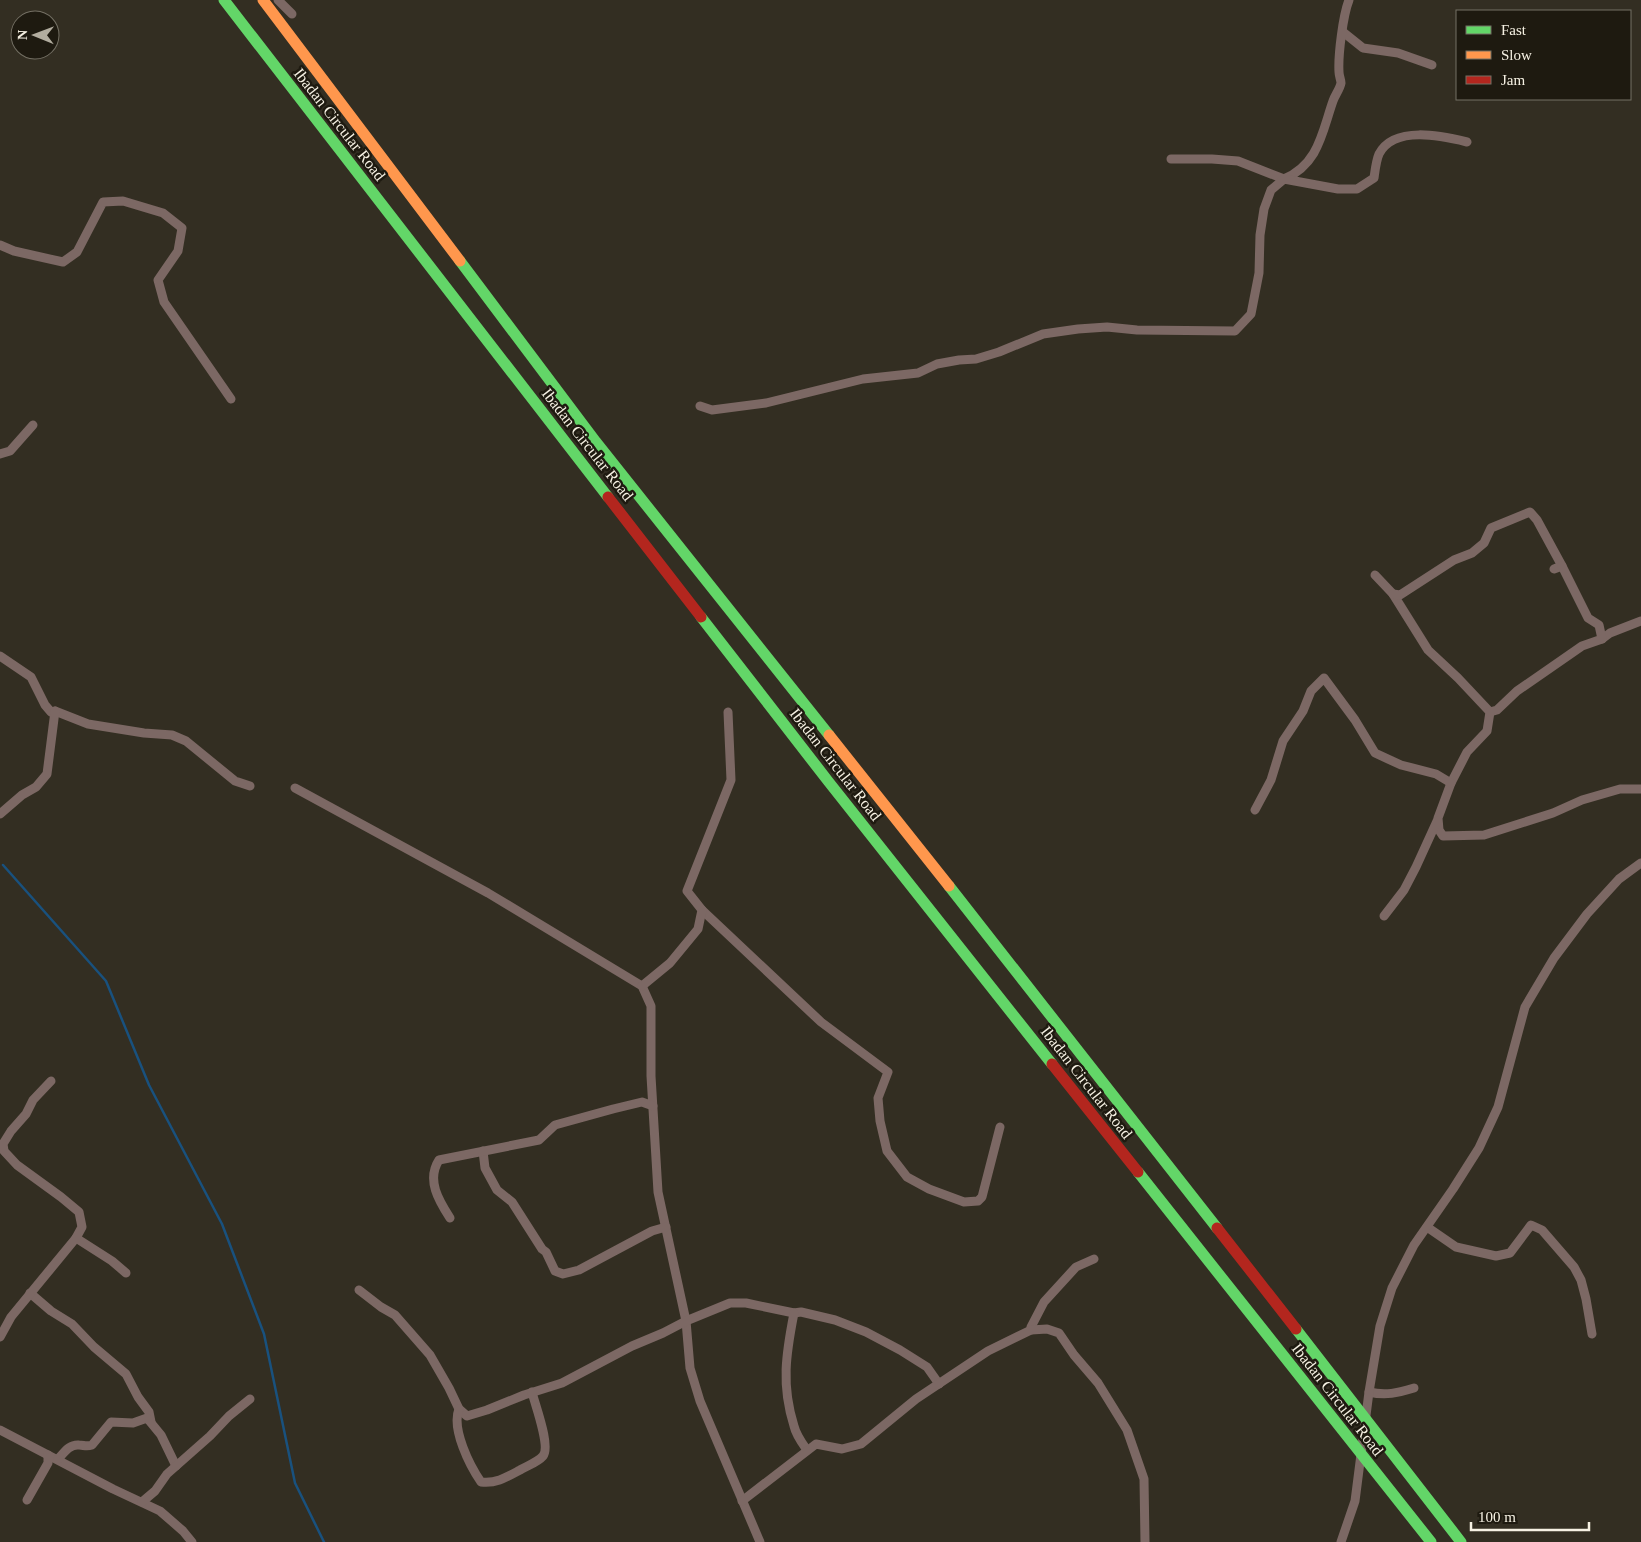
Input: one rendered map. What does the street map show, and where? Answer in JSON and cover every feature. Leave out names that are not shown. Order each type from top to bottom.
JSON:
[{"type":"highway","name":"Ibadan Circular Road","points":[[224,0],[828,781],[1431,1542]]},
{"type":"highway","name":"Ibadan Circular Road","points":[[263,0],[596,442],[1071,1040],[1461,1542]]},
{"type":"street","points":[[278,0],[292,14]]},
{"type":"street","points":[[700,406],[712,410],[766,403],[863,380],[918,373],[937,364],[976,359],[999,352],[1043,334],[1078,329],[1107,327],[1137,330],[1235,331],[1251,314],[1259,273],[1260,234],[1264,210],[1271,190],[1284,179],[1292,176],[1317,149],[1333,101],[1341,84],[1339,55],[1350,0]]},
{"type":"street","points":[[1343,32],[1363,48],[1398,53],[1432,65]]},
{"type":"street","points":[[1171,158],[1238,161],[1284,179],[1338,189],[1357,189],[1374,178],[1379,154],[1395,138],[1423,134],[1467,142]]},
{"type":"street","points":[[0,245],[14,251],[63,262],[77,252],[103,202],[123,201],[163,212],[182,228],[178,251],[158,280],[164,302],[231,399]]},
{"type":"street","points":[[0,454],[10,451],[33,425]]},
{"type":"street","points":[[1393,594],[1400,595],[1454,560],[1472,553],[1484,543],[1491,528],[1530,512],[1537,520],[1558,567],[1588,618],[1599,625],[1602,639]]},
{"type":"street","points":[[1375,575],[1393,594],[1428,650],[1490,712]]},
{"type":"street","points":[[1490,712],[1498,710],[1517,691],[1582,646],[1641,621]]},
{"type":"street","points":[[0,656],[31,677],[45,705],[51,712],[55,711],[88,724],[144,733],[172,735],[186,742],[235,781],[250,786]]},
{"type":"street","points":[[1255,810],[1271,780],[1283,740],[1303,711],[1311,691],[1324,678],[1355,720],[1375,753],[1401,765],[1436,774],[1451,783]]},
{"type":"street","points":[[0,814],[22,795],[36,787],[47,774],[55,711]]},
{"type":"street","points":[[728,712],[731,780],[687,891],[702,910],[821,1022],[888,1072],[878,1098],[880,1121],[887,1151],[907,1177],[929,1189],[964,1202],[978,1202],[982,1197],[1000,1127]]},
{"type":"street","points":[[1384,916],[1404,890],[1438,818],[1451,783],[1467,752],[1487,731],[1490,712]]},
{"type":"street","points":[[295,788],[488,893],[642,986],[651,1006],[653,1106],[658,1192],[686,1320],[690,1368],[700,1401],[760,1542]]},
{"type":"street","points":[[1438,818],[1439,830],[1443,836],[1484,835],[1553,814],[1582,800],[1620,790],[1641,789]]},
{"type":"street","points":[[1341,1542],[1355,1501],[1368,1392],[1380,1326],[1392,1288],[1414,1245],[1479,1148],[1498,1107],[1525,1007],[1554,958],[1586,914],[1619,879],[1641,863]]},
{"type":"street","points":[[642,986],[670,963],[698,929],[702,910]]},
{"type":"street","points":[[0,1337],[11,1317],[76,1238],[82,1227],[79,1212],[17,1165],[4,1151],[3,1144],[11,1131],[26,1114],[33,1100],[51,1081]]},
{"type":"street","points":[[450,1218],[438,1199],[433,1185],[434,1166],[439,1160],[539,1140],[555,1125],[577,1118],[642,1102],[653,1106]]},
{"type":"street","points":[[483,1151],[485,1168],[497,1190],[512,1202],[542,1249],[546,1252],[555,1272],[563,1274],[579,1270],[652,1231],[666,1227]]},
{"type":"street","points":[[1427,1227],[1456,1247],[1496,1256],[1510,1253],[1530,1225],[1542,1230],[1574,1267],[1581,1280],[1592,1334]]},
{"type":"street","points":[[76,1238],[112,1261],[126,1273]]},
{"type":"street","points":[[1031,1330],[1030,1327],[1044,1302],[1076,1267],[1094,1259]]},
{"type":"street","points":[[359,1290],[395,1316],[430,1355],[459,1410],[467,1416],[532,1392],[562,1384],[609,1357],[663,1333],[686,1320],[730,1303],[746,1303],[794,1313],[801,1312],[835,1320],[866,1332],[927,1367],[939,1384]]},
{"type":"street","points":[[30,1293],[51,1311],[72,1324],[94,1347],[105,1354],[126,1374],[138,1397],[149,1412],[151,1422]]},
{"type":"street","points":[[794,1313],[787,1351],[785,1379],[794,1428],[807,1450]]},
{"type":"street","points":[[742,1501],[816,1444],[842,1449],[861,1444],[916,1399],[988,1351],[1031,1330],[1047,1329],[1059,1333],[1098,1384],[1127,1430],[1144,1479],[1145,1542]]},
{"type":"street","points":[[1368,1392],[1392,1395],[1414,1388]]},
{"type":"street","points":[[459,1410],[457,1424],[471,1468],[481,1482],[491,1483],[536,1461],[546,1451],[546,1441],[532,1392]]},
{"type":"street","points":[[142,1502],[151,1496],[167,1474],[250,1399]]},
{"type":"street","points":[[58,1459],[67,1448],[74,1445],[92,1446],[112,1422],[133,1423],[147,1418],[161,1435],[176,1466]]},
{"type":"street","points":[[0,1430],[113,1489],[160,1511],[183,1531],[192,1542]]},
{"type":"street","points":[[27,1500],[48,1463],[48,1455]]},
{"type":"waterway","points":[[3,865],[106,981],[149,1085],[222,1224],[264,1334],[295,1483],[324,1542]]},
{"type":"traffic: fast","points":[[224,0],[608,497]]},
{"type":"traffic: fast","points":[[460,261],[596,442],[829,735]]},
{"type":"traffic: fast","points":[[701,617],[1052,1064]]},
{"type":"traffic: fast","points":[[949,886],[1217,1228]]},
{"type":"traffic: fast","points":[[1138,1172],[1431,1542]]},
{"type":"traffic: fast","points":[[1296,1329],[1461,1542]]},
{"type":"traffic: slow","points":[[263,0],[460,261]]},
{"type":"traffic: slow","points":[[829,735],[949,886]]},
{"type":"traffic: jam","points":[[608,497],[701,617]]},
{"type":"traffic: jam","points":[[1052,1064],[1138,1172]]},
{"type":"traffic: jam","points":[[1217,1228],[1296,1329]]}]
